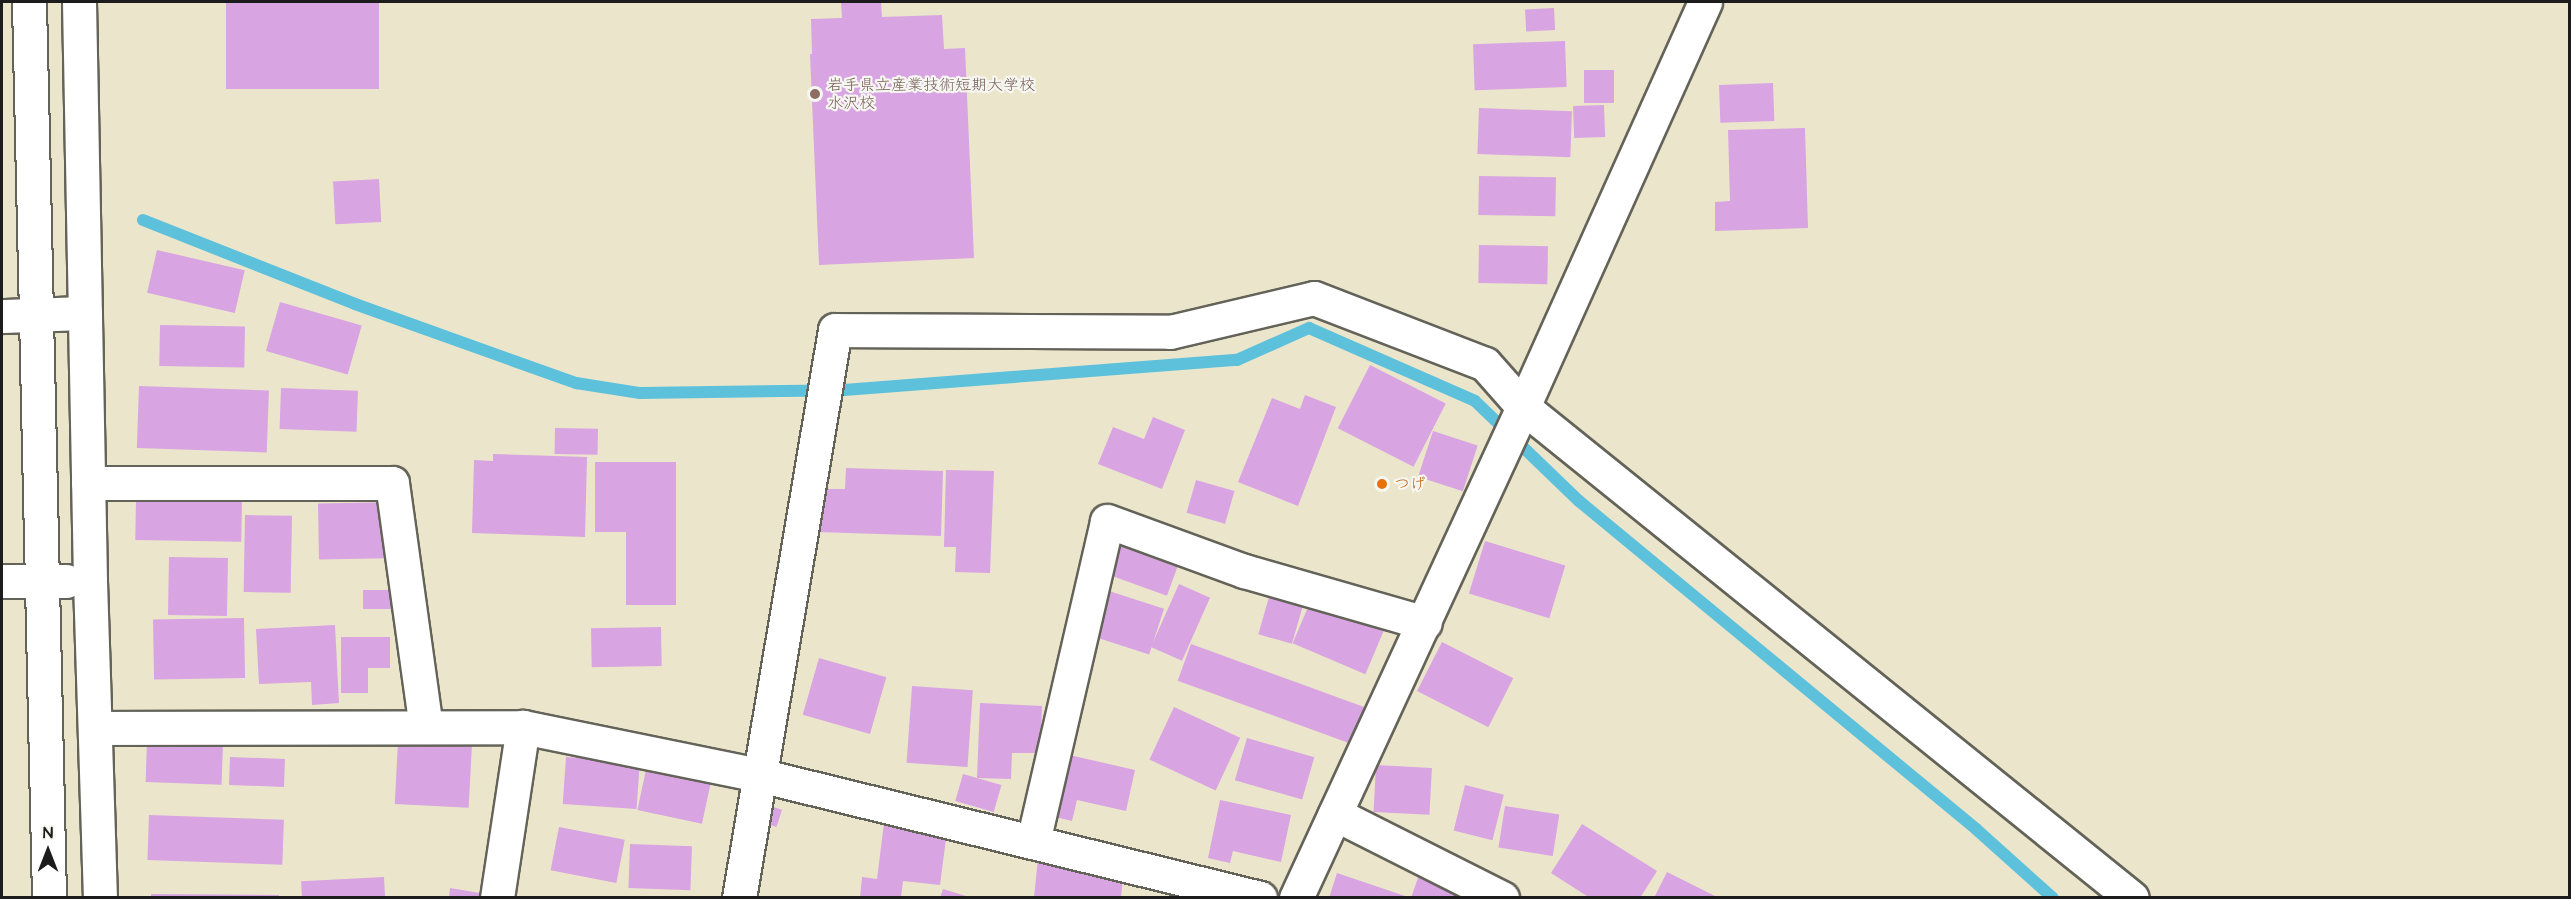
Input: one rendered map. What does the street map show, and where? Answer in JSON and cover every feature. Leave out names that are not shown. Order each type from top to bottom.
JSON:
[{"type":"street","points":[[29,2],[49,897]]},
{"type":"street","points":[[80,2],[90,581],[100,897]]},
{"type":"street","points":[[1296,897],[1524,407],[1705,2]]},
{"type":"street","points":[[739,897],[835,330],[1170,332],[1314,298],[1485,364],[1524,407],[2132,897]]},
{"type":"street","points":[[2,316],[85,313]]},
{"type":"street","points":[[88,483],[392,483],[426,727]]},
{"type":"street","points":[[1033,842],[1107,521],[1244,571],[1425,623]]},
{"type":"street","points":[[2,581],[90,581]]},
{"type":"street","points":[[497,897],[524,727]]},
{"type":"street","points":[[96,728],[524,727],[759,775],[1260,897]]},
{"type":"street","points":[[1335,814],[1502,897]]},
{"type":"building","points":[[226,2],[379,2],[379,89],[226,89]]},
{"type":"building","points":[[841,2],[881,2],[882,17],[942,15],[944,49],[965,48],[974,258],[819,265],[810,54],[812,54],[811,19],[842,18]]},
{"type":"building","points":[[1554,8],[1555,30],[1526,31],[1525,10]]},
{"type":"building","points":[[1565,41],[1567,87],[1475,90],[1473,44]]},
{"type":"building","points":[[1584,70],[1614,70],[1614,103],[1584,103]]},
{"type":"building","points":[[1773,83],[1774,121],[1720,123],[1719,85]]},
{"type":"building","points":[[1604,105],[1605,137],[1574,138],[1573,106]]},
{"type":"building","points":[[1479,108],[1572,111],[1570,157],[1477,154]]},
{"type":"building","points":[[1805,128],[1808,228],[1715,231],[1715,202],[1730,201],[1728,130]]},
{"type":"building","points":[[1479,176],[1556,177],[1555,216],[1478,215]]},
{"type":"building","points":[[379,179],[381,222],[335,224],[333,181]]},
{"type":"building","points":[[1479,245],[1548,246],[1547,284],[1478,283]]},
{"type":"building","points":[[157,250],[245,270],[235,313],[147,293]]},
{"type":"building","points":[[280,302],[362,325],[348,374],[266,351]]},
{"type":"building","points":[[160,325],[245,326],[244,367],[159,366]]},
{"type":"building","points":[[1370,365],[1446,404],[1414,467],[1338,428]]},
{"type":"building","points":[[139,386],[269,391],[267,452],[137,448]]},
{"type":"building","points":[[281,388],[358,391],[357,432],[280,429]]},
{"type":"building","points":[[1305,395],[1336,407],[1298,506],[1238,482],[1272,398],[1300,409]]},
{"type":"building","points":[[1153,417],[1185,430],[1162,489],[1098,464],[1113,427],[1144,439]]},
{"type":"building","points":[[555,428],[598,429],[598,455],[555,454]]},
{"type":"building","points":[[1433,431],[1478,446],[1463,491],[1418,477]]},
{"type":"building","points":[[493,454],[587,457],[585,537],[472,533],[474,460],[493,461]]},
{"type":"building","points":[[595,462],[676,462],[676,605],[626,605],[626,532],[595,532]]},
{"type":"building","points":[[846,468],[943,471],[941,536],[817,532],[818,489],[845,489]]},
{"type":"building","points":[[946,470],[994,471],[990,573],[955,572],[956,547],[944,547]]},
{"type":"building","points":[[1196,480],[1234,491],[1225,524],[1187,513]]},
{"type":"building","points":[[136,499],[242,501],[241,542],[135,540]]},
{"type":"building","points":[[399,502],[400,558],[319,559],[318,503]]},
{"type":"building","points":[[245,515],[292,516],[291,593],[244,592]]},
{"type":"building","points":[[1122,538],[1180,559],[1167,596],[1109,575]]},
{"type":"building","points":[[1485,541],[1565,566],[1549,618],[1469,594]]},
{"type":"building","points":[[169,557],[228,558],[227,616],[168,615]]},
{"type":"building","points":[[1179,584],[1210,598],[1182,661],[1151,647]]},
{"type":"building","points":[[363,590],[393,590],[393,609],[363,609]]},
{"type":"building","points":[[1106,590],[1164,609],[1149,655],[1091,636]]},
{"type":"building","points":[[1271,590],[1305,600],[1292,644],[1258,634]]},
{"type":"building","points":[[1311,600],[1384,631],[1365,674],[1293,643]]},
{"type":"building","points":[[244,618],[245,678],[154,680],[153,620]]},
{"type":"building","points":[[335,625],[339,703],[312,705],[311,682],[259,684],[256,629]]},
{"type":"building","points":[[661,627],[662,666],[592,667],[591,628]]},
{"type":"building","points":[[341,637],[390,637],[390,668],[368,668],[368,693],[341,693]]},
{"type":"building","points":[[1442,642],[1513,678],[1488,727],[1417,691]]},
{"type":"building","points":[[1191,644],[1365,707],[1352,744],[1178,681]]},
{"type":"building","points":[[819,658],[886,677],[870,734],[803,715]]},
{"type":"building","points":[[912,686],[973,690],[967,767],[907,763]]},
{"type":"building","points":[[980,703],[1042,706],[1040,753],[1012,753],[1011,779],[977,778]]},
{"type":"building","points":[[1174,707],[1240,738],[1216,790],[1149,760]]},
{"type":"building","points":[[1247,738],[1314,757],[1302,800],[1235,780]]},
{"type":"building","points":[[147,742],[223,745],[222,785],[146,782]]},
{"type":"building","points":[[398,742],[472,746],[469,808],[395,804]]},
{"type":"building","points":[[1052,751],[1135,770],[1126,811],[1077,800],[1072,821],[1039,813]]},
{"type":"building","points":[[230,757],[285,759],[284,787],[229,785]]},
{"type":"building","points":[[566,757],[640,762],[637,809],[563,804]]},
{"type":"building","points":[[647,765],[712,779],[702,824],[637,810]]},
{"type":"building","points":[[1376,765],[1432,768],[1429,815],[1374,812]]},
{"type":"building","points":[[963,774],[1001,785],[994,812],[955,801]]},
{"type":"building","points":[[1465,785],[1504,795],[1492,840],[1454,831]]},
{"type":"building","points":[[1220,800],[1291,815],[1281,862],[1233,851],[1230,863],[1208,858]]},
{"type":"building","points":[[764,804],[782,810],[777,827],[758,821]]},
{"type":"building","points":[[1505,806],[1559,815],[1553,856],[1498,847]]},
{"type":"building","points":[[149,815],[284,820],[282,865],[147,860]]},
{"type":"building","points":[[884,823],[947,831],[940,885],[903,881],[901,898],[860,898],[862,877],[877,879]]},
{"type":"building","points":[[1582,824],[1657,871],[1640,898],[1590,898],[1551,873]]},
{"type":"building","points":[[559,827],[625,840],[616,883],[551,870]]},
{"type":"building","points":[[630,844],[692,846],[690,890],[628,888]]},
{"type":"building","points":[[1038,858],[1124,867],[1121,898],[1034,898]]},
{"type":"building","points":[[1667,872],[1719,898],[1654,898]]},
{"type":"building","points":[[1337,873],[1408,897],[1408,898],[1329,898]]},
{"type":"building","points":[[1419,875],[1469,892],[1467,898],[1411,898]]},
{"type":"building","points":[[384,877],[385,898],[302,898],[301,881]]},
{"type":"building","points":[[450,888],[486,894],[485,898],[449,898]]},
{"type":"building","points":[[943,889],[966,896],[966,898],[940,898]]},
{"type":"building","points":[[151,894],[279,895],[279,898],[151,898]]},
{"type":"waterway","points":[[143,220],[355,304],[576,383],[640,393],[844,390],[1237,360],[1309,328],[1475,401],[1579,501],[1976,829],[2053,898]]},
{"type":"place","name":"岩手県立産業技術短期大学校 水沢校","points":[[815,94]]},
{"type":"place","name":"つげ","points":[[1382,484]]}]
